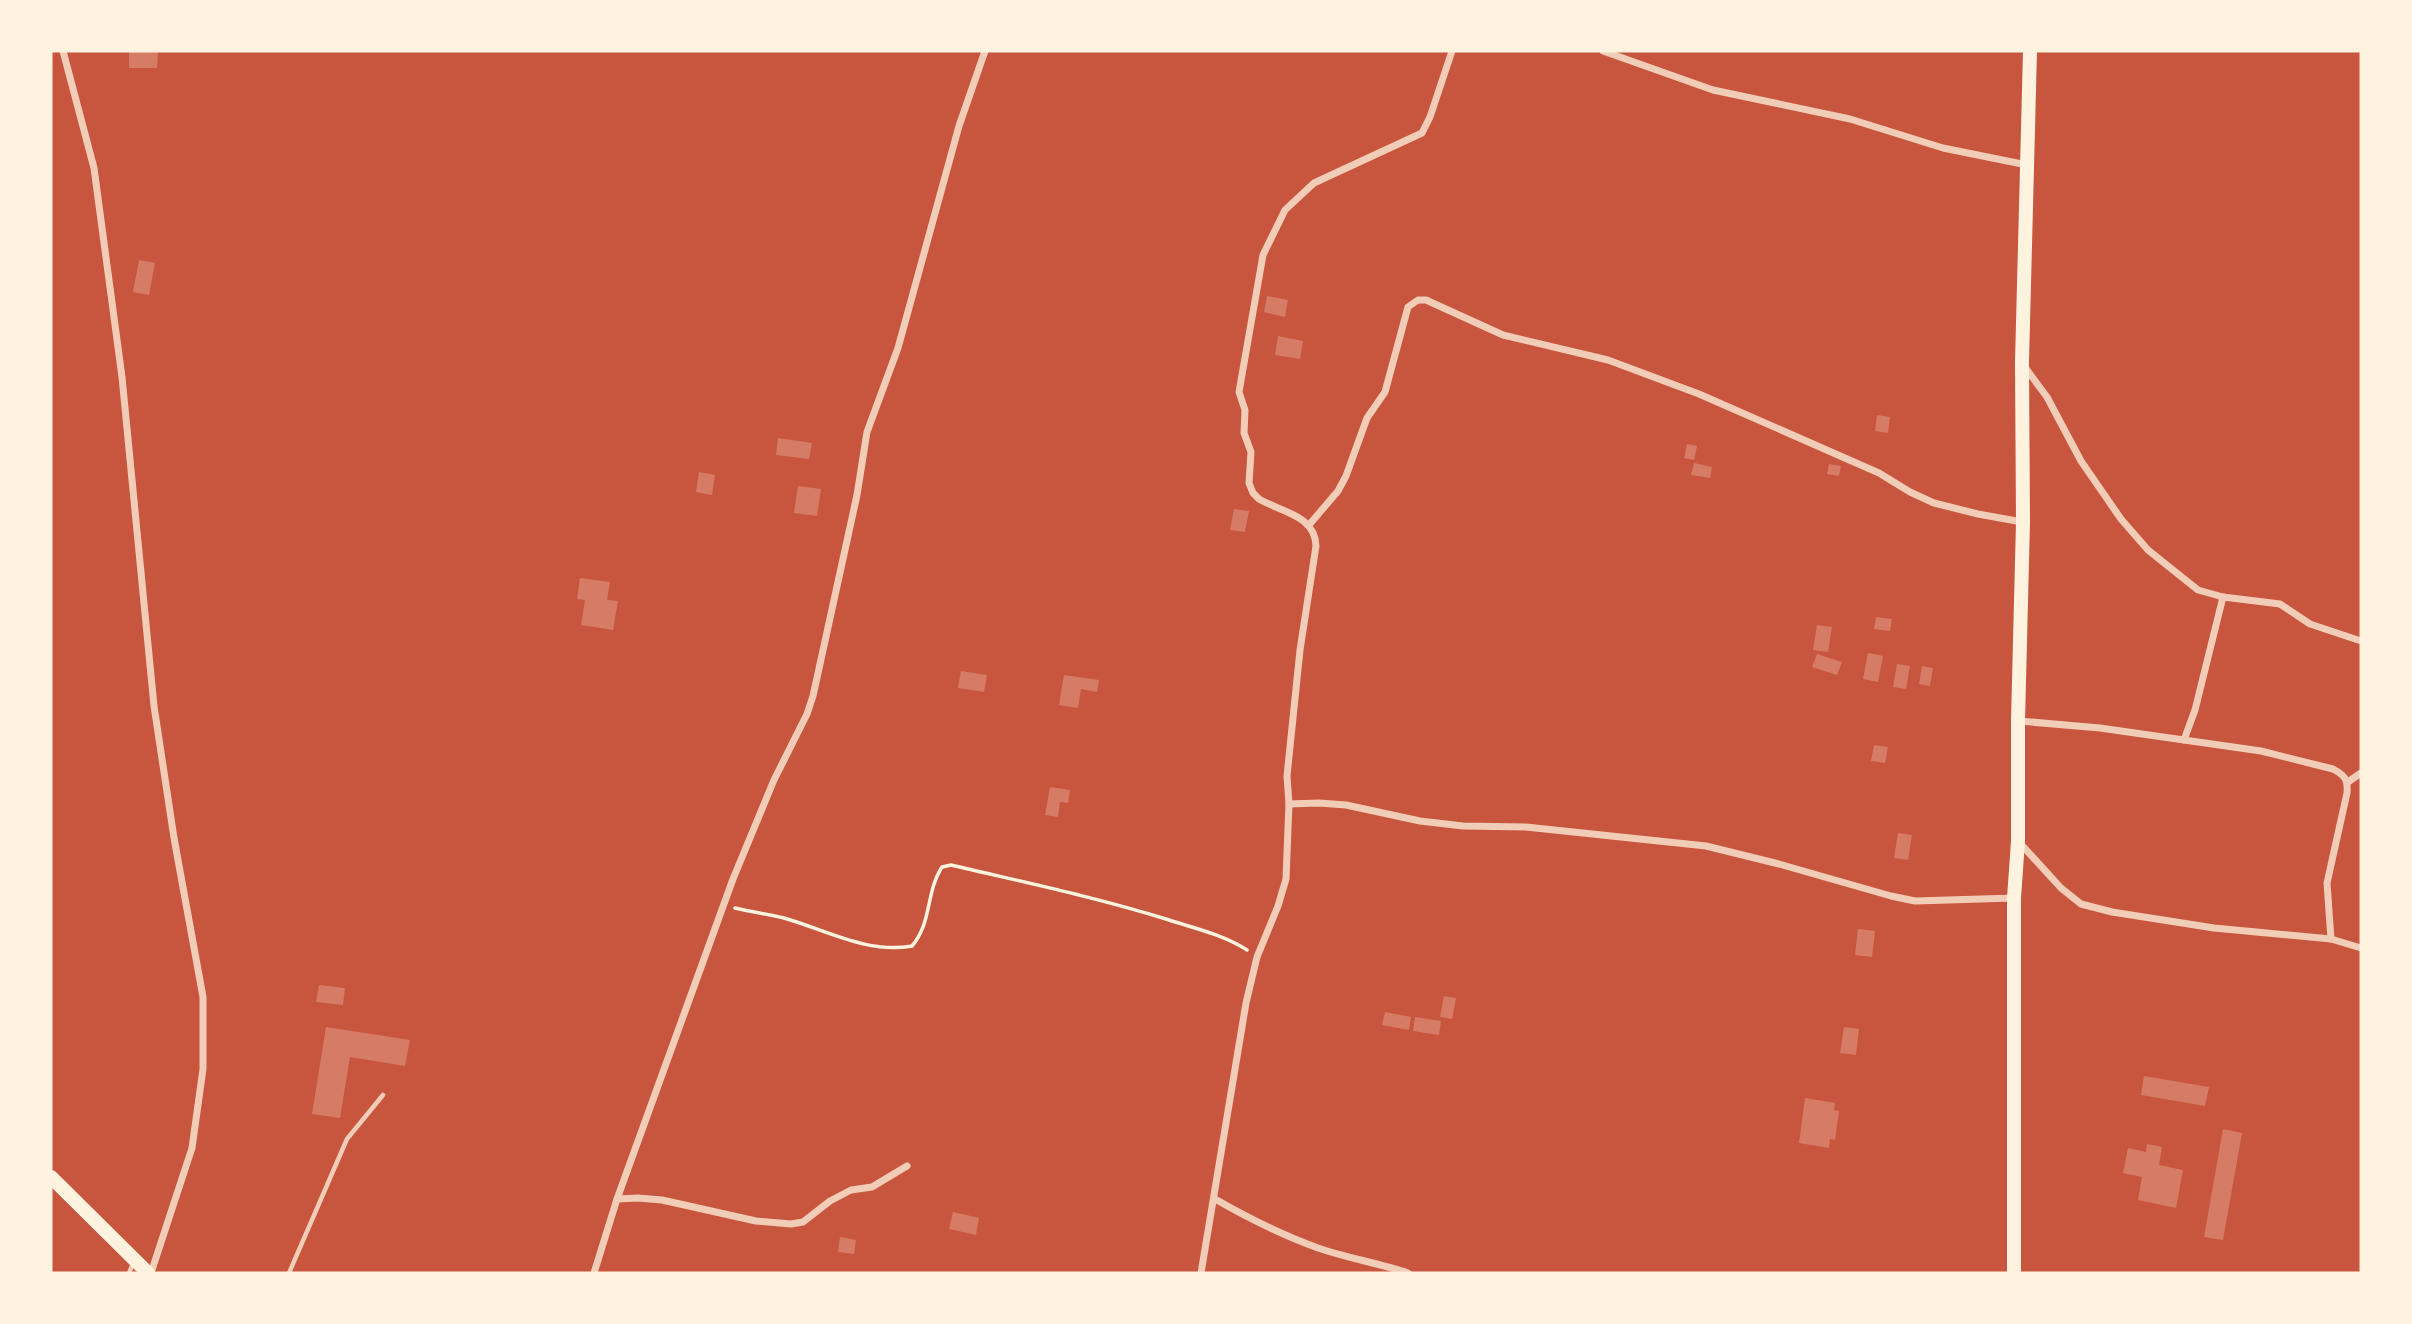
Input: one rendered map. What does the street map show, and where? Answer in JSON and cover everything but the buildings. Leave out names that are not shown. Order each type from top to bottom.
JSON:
[{"type":"main road","points":[[2014,1273],[2014,898],[2018,841],[2023,522],[2022,362],[2031,51]]},
{"type":"main road","points":[[51,1177],[132,1267],[149,1273]]},
{"type":"street","points":[[64,51],[94,168],[122,377],[154,706],[174,838],[204,997],[203,1069],[192,1149],[149,1273]]},
{"type":"street","points":[[594,1273],[617,1199],[694,984],[774,780],[813,696],[858,495],[867,432],[898,348],[959,126],[985,51]]},
{"type":"street","points":[[1201,1273],[1215,1199],[1241,1023],[1257,957],[1286,879],[1289,804],[1287,776],[1300,650],[1316,546],[1316,536],[1309,525],[1259,499],[1249,483],[1251,452],[1244,433],[1245,410],[1239,391],[1263,255],[1284,210],[1314,183],[1422,133],[1452,51]]},
{"type":"street","points":[[1603,51],[1713,90],[1850,119],[1943,148],[2028,165]]},
{"type":"street","points":[[1309,525],[1323,511],[1346,476],[1360,434],[1385,392],[1408,307],[1418,300],[1437,303],[1472,323],[1503,335],[1608,360],[1699,394],[1879,473],[1934,503],[2023,522]]},
{"type":"street","points":[[2022,362],[2048,397],[2081,461],[2121,520],[2148,550],[2198,590],[2223,597],[2280,604],[2309,624],[2361,641]]},
{"type":"street","points":[[2184,740],[2196,710],[2223,597]]},
{"type":"street","points":[[2018,721],[2261,751],[2333,769],[2344,775],[2348,782],[2327,883],[2331,939]]},
{"type":"street","points":[[2348,782],[2361,773]]},
{"type":"street","points":[[1289,804],[1346,805],[1420,821],[1463,826],[1526,827],[1706,846],[1915,901],[2014,898]]},
{"type":"street","points":[[2018,841],[2061,888],[2081,904],[2112,912],[2214,928],[2331,939],[2361,948]]},
{"type":"street","points":[[617,1199],[662,1200],[756,1221],[791,1224],[803,1222],[830,1201],[851,1190],[872,1186],[907,1166]]},
{"type":"street","points":[[1215,1199],[1254,1221],[1319,1248],[1408,1273]]},
{"type":"lane","points":[[289,1273],[347,1139],[383,1096]]},
{"type":"path","points":[[724,906],[783,918],[860,944],[896,949],[912,946],[925,926],[937,875],[942,867],[951,865],[1016,879],[1067,894],[1111,901],[1218,935],[1257,957]]}]
